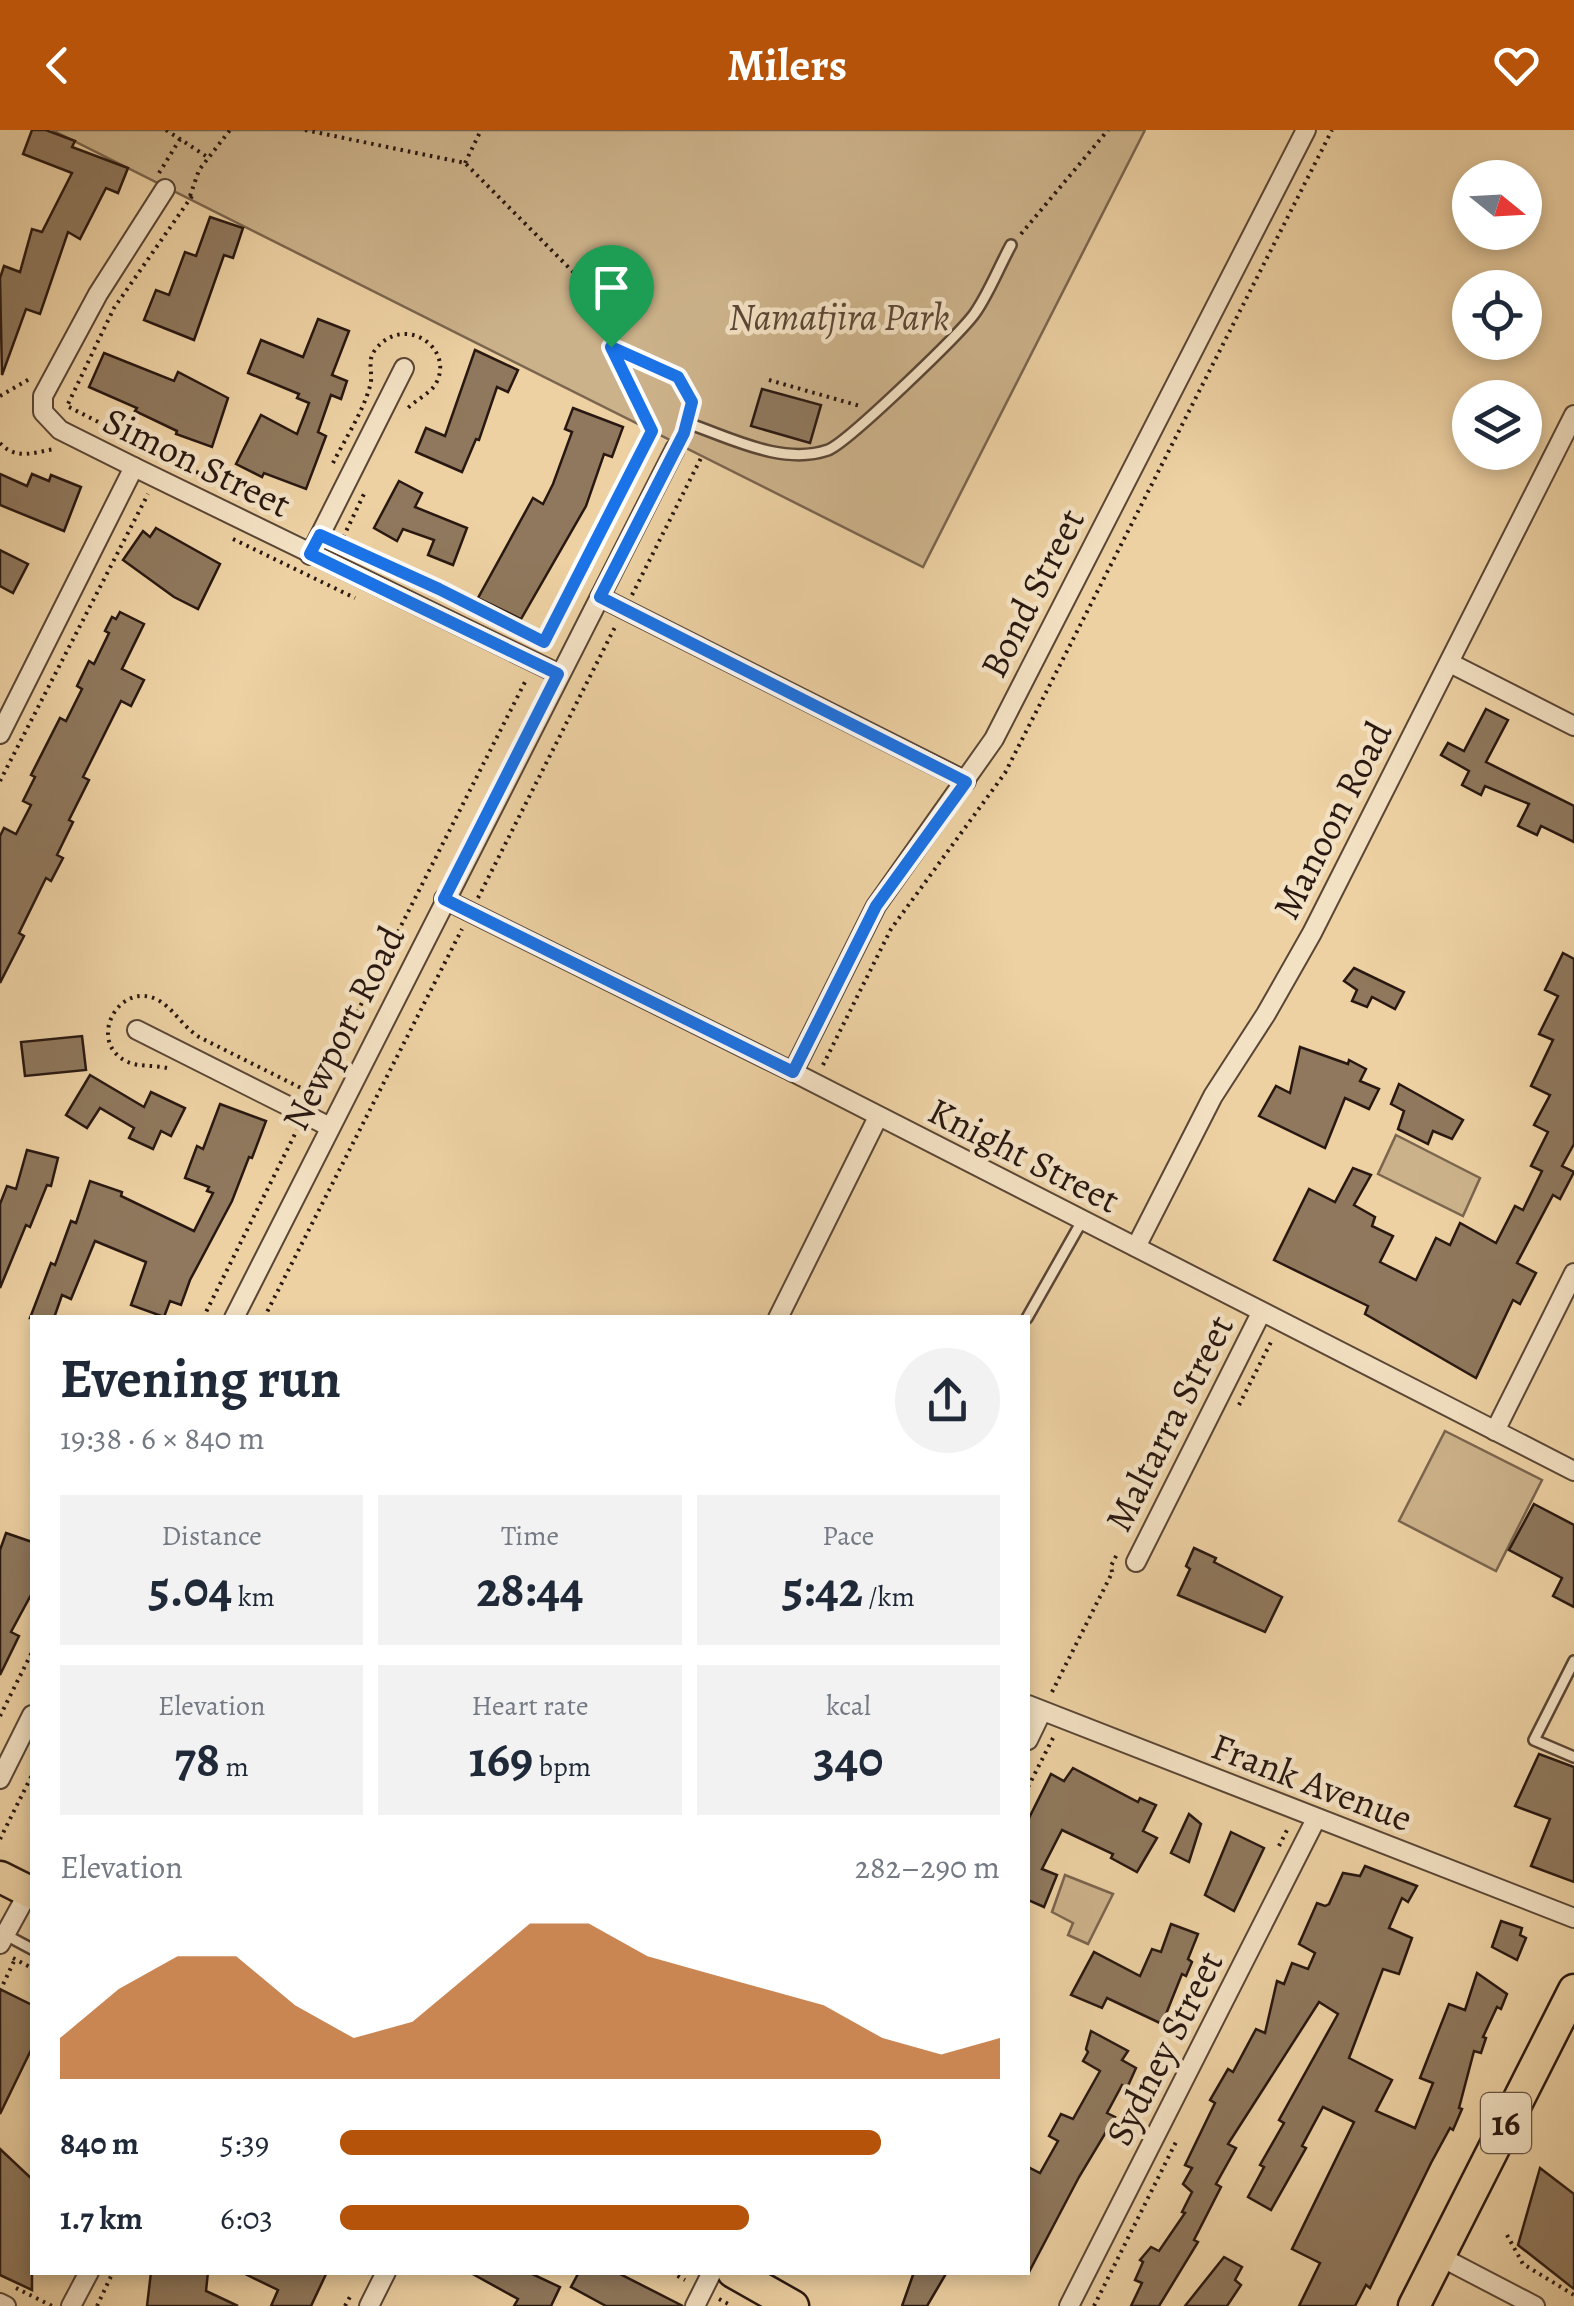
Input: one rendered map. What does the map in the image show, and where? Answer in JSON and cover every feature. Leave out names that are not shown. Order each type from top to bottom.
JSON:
[{"type":"main road","points":[[0,1877],[30,1892]]},
{"type":"main road","name":"16","points":[[1414,2306],[1574,1990]]},
{"type":"main road","points":[[749,2276],[794,2306]]},
{"type":"street","name":"Bond Street","points":[[793,1072],[876,906],[994,739],[1306,130]]},
{"type":"street","name":"Simon Street","points":[[166,190],[98,294],[43,396],[43,412],[60,430],[134,468],[558,674]]},
{"type":"street","points":[[310,554],[404,368]]},
{"type":"street","name":"Manoon Road","points":[[1136,1247],[1213,1096],[1312,932],[1574,415]]},
{"type":"street","name":"Newport Road","points":[[236,1315],[675,448]]},
{"type":"street","points":[[0,734],[134,468]]},
{"type":"street","points":[[600,597],[966,782]]},
{"type":"street","points":[[1450,663],[1574,726]]},
{"type":"street","name":"Knight Street","points":[[444,899],[793,1072],[1574,1471]]},
{"type":"street","points":[[137,1030],[330,1127]]},
{"type":"street","points":[[779,1315],[878,1117]]},
{"type":"street","points":[[1495,1430],[1574,1273]]},
{"type":"street","name":"Maltarra Street","points":[[1136,1562],[1261,1313]]},
{"type":"street","name":"Frank Avenue","points":[[1035,1708],[1574,1918]]},
{"type":"street","points":[[0,1780],[30,1719]]},
{"type":"street","name":"Sydney Street","points":[[1069,2306],[1316,1819]]},
{"type":"street","points":[[1,1941],[30,1894]]},
{"type":"street","points":[[1439,2256],[1536,2306]]},
{"type":"street","points":[[72,2306],[88,2275]]},
{"type":"street","points":[[369,2306],[384,2275]]},
{"type":"street","points":[[695,2306],[710,2275]]},
{"type":"lane","points":[[686,423],[771,452],[802,454],[831,450],[975,314],[1011,245]]},
{"type":"lane","points":[[611,347],[678,377],[692,402],[675,448]]},
{"type":"lane","points":[[1029,1315],[1082,1221]]},
{"type":"lane","points":[[1574,1660],[1534,1740],[1574,1757]]},
{"type":"lane","points":[[1,1941],[30,1948]]},
{"type":"path","points":[[166,130],[208,158]]},
{"type":"path","points":[[230,130],[199,170],[192,196],[114,308],[67,406],[285,517]]},
{"type":"path","points":[[304,130],[465,164],[598,298],[611,347],[652,431],[544,642],[320,535]]},
{"type":"path","points":[[465,164],[481,130]]},
{"type":"path","points":[[1011,245],[1108,130]]},
{"type":"path","points":[[180,139],[158,176],[166,190],[192,196]]},
{"type":"path","points":[[769,380],[874,411]]},
{"type":"path","points":[[0,443],[20,456],[56,448],[68,453]]},
{"type":"path","points":[[266,1315],[702,456]]},
{"type":"path","points":[[0,781],[148,494]]},
{"type":"path","points":[[204,1315],[526,680]]},
{"type":"path","points":[[1137,1513],[1232,1320]]},
{"type":"path","points":[[1112,1572],[1120,1548]]},
{"type":"path","points":[[1035,1708],[1112,1572],[1136,1562]]},
{"type":"path","points":[[0,1716],[30,1656]]},
{"type":"path","points":[[1030,1784],[1054,1736]]},
{"type":"path","points":[[0,1839],[30,1779]]},
{"type":"path","points":[[1,1941],[15,1959],[30,1967]]},
{"type":"path","points":[[0,1990],[15,1959]]},
{"type":"path","points":[[1507,2235],[1522,2264],[1574,2295]]},
{"type":"path","points":[[97,2306],[112,2275]]},
{"type":"path","points":[[16,2288],[52,2306]]},
{"type":"green space","name":"Namatjira Park","points":[[52,130],[1145,130],[923,567]]},
{"type":"green space","points":[[1396,1135],[1480,1178],[1463,1216],[1378,1174]]},
{"type":"green space","points":[[1445,1431],[1542,1480],[1496,1571],[1399,1521]]},
{"type":"green space","points":[[1065,1875],[1113,1894],[1088,1944],[1068,1935],[1073,1923],[1052,1912]]},
{"type":"building","points":[[32,130],[46,130],[75,141],[72,147],[128,168],[118,193],[106,188],[80,239],[68,232],[40,314],[26,309],[2,375],[0,278],[4,266],[20,272],[32,229],[42,232],[72,173],[23,154]]},
{"type":"building","points":[[210,217],[243,228],[233,258],[224,255],[194,340],[144,320],[156,290],[169,295],[185,252],[196,256]]},
{"type":"building","points":[[318,319],[349,331],[332,375],[347,381],[341,399],[331,395],[318,432],[326,436],[306,489],[264,473],[262,477],[236,464],[261,415],[297,434],[309,403],[297,398],[299,394],[248,373],[261,340],[303,357]]},
{"type":"building","points":[[475,350],[518,370],[508,392],[497,387],[479,440],[476,439],[462,472],[416,452],[426,428],[445,436]]},
{"type":"building","points":[[104,353],[174,381],[178,372],[228,398],[212,447],[176,434],[177,431],[135,411],[137,408],[89,387]]},
{"type":"building","points":[[762,389],[821,405],[810,443],[751,426]]},
{"type":"building","points":[[573,408],[623,427],[612,457],[604,454],[586,506],[521,619],[478,598],[533,498],[543,504],[553,484],[572,432],[565,429]]},
{"type":"building","points":[[0,474],[27,486],[32,474],[49,481],[51,475],[81,487],[64,531],[0,505]]},
{"type":"building","points":[[399,481],[422,493],[415,507],[467,528],[453,565],[428,555],[434,540],[403,529],[397,541],[374,528]]},
{"type":"building","points":[[156,528],[220,564],[198,609],[174,597],[123,560],[143,531],[150,537]]},
{"type":"building","points":[[0,550],[28,564],[13,593],[0,586]]},
{"type":"building","points":[[120,612],[144,624],[122,669],[144,680],[131,706],[121,701],[83,777],[89,780],[57,855],[63,858],[51,881],[46,878],[19,933],[24,936],[0,983],[0,836],[4,828],[16,834],[31,805],[23,801],[35,777],[31,775],[60,718],[66,721],[82,689],[77,686],[89,661],[94,664],[112,617],[116,619]]},
{"type":"building","points":[[1486,709],[1508,720],[1486,762],[1574,806],[1574,842],[1541,826],[1537,835],[1518,826],[1529,804],[1485,786],[1481,795],[1462,785],[1469,771],[1441,755],[1448,743],[1464,751]]},
{"type":"building","points":[[1563,953],[1574,959],[1574,1144],[1562,1166],[1574,1172],[1560,1199],[1553,1195],[1517,1263],[1536,1273],[1520,1304],[1513,1300],[1476,1378],[1365,1314],[1368,1306],[1274,1260],[1309,1189],[1335,1202],[1353,1168],[1371,1175],[1354,1205],[1375,1217],[1372,1226],[1393,1236],[1380,1262],[1416,1280],[1436,1238],[1450,1245],[1460,1223],[1496,1243],[1515,1206],[1523,1210],[1542,1171],[1531,1166],[1548,1132],[1534,1125],[1550,1095],[1531,1086],[1553,1040],[1539,1034],[1558,996],[1545,990]]},
{"type":"building","points":[[1354,968],[1404,992],[1395,1009],[1372,997],[1367,1007],[1352,1001],[1357,990],[1344,981]]},
{"type":"building","points":[[82,1036],[86,1070],[25,1076],[21,1042]]},
{"type":"building","points":[[1300,1047],[1348,1064],[1349,1060],[1366,1069],[1360,1081],[1379,1089],[1369,1109],[1345,1098],[1325,1148],[1259,1116],[1276,1086],[1290,1093]]},
{"type":"building","points":[[90,1075],[144,1107],[151,1092],[185,1108],[171,1136],[161,1131],[153,1149],[129,1138],[134,1128],[100,1108],[87,1128],[66,1115]]},
{"type":"building","points":[[1399,1084],[1463,1120],[1452,1139],[1433,1131],[1428,1144],[1398,1129],[1404,1111],[1391,1104]]},
{"type":"building","points":[[220,1104],[266,1121],[181,1305],[170,1301],[165,1315],[158,1315],[131,1305],[146,1262],[95,1241],[71,1299],[62,1295],[55,1315],[31,1315],[71,1221],[76,1223],[90,1181],[122,1192],[121,1196],[194,1231],[213,1193],[207,1191],[209,1187],[185,1178],[197,1146],[203,1149]]},
{"type":"building","points":[[27,1150],[58,1158],[51,1186],[47,1185],[30,1227],[26,1225],[0,1288],[0,1204],[7,1186],[16,1189]]},
{"type":"building","points":[[1534,1504],[1574,1525],[1574,1607],[1553,1596],[1562,1578],[1509,1550]]},
{"type":"building","points":[[6,1533],[30,1541],[30,1597],[11,1632],[19,1636],[0,1675],[0,1550]]},
{"type":"building","points":[[1194,1548],[1282,1597],[1265,1632],[1178,1595]]},
{"type":"building","points":[[1539,1754],[1574,1767],[1574,1882],[1531,1866],[1550,1819],[1515,1806]]},
{"type":"building","points":[[1073,1768],[1138,1802],[1140,1798],[1156,1805],[1143,1831],[1157,1838],[1137,1872],[1111,1858],[1113,1854],[1062,1830],[1042,1869],[1057,1875],[1044,1907],[1030,1901],[1030,1816],[1051,1774],[1064,1781]]},
{"type":"building","points":[[1189,1814],[1201,1824],[1189,1862],[1171,1853]]},
{"type":"building","points":[[1231,1832],[1264,1848],[1234,1911],[1205,1895]]},
{"type":"building","points":[[1365,1866],[1417,1886],[1408,1902],[1402,1898],[1389,1928],[1412,1938],[1399,1974],[1383,1969],[1349,2058],[1392,2080],[1376,2111],[1415,2128],[1433,2083],[1420,2078],[1449,2004],[1465,2010],[1477,1973],[1507,1994],[1483,2037],[1486,2038],[1481,2053],[1474,2051],[1459,2108],[1462,2109],[1453,2130],[1450,2128],[1431,2163],[1370,2288],[1366,2285],[1355,2306],[1299,2306],[1320,2263],[1292,2249],[1354,2122],[1323,2107],[1302,2146],[1306,2148],[1271,2210],[1248,2197],[1264,2167],[1260,2165],[1284,2123],[1279,2120],[1338,2014],[1319,2002],[1228,2144],[1236,2148],[1216,2184],[1221,2187],[1194,2240],[1198,2242],[1159,2306],[1131,2306],[1142,2283],[1135,2280],[1143,2262],[1140,2260],[1151,2247],[1159,2251],[1185,2213],[1182,2212],[1192,2192],[1183,2184],[1192,2168],[1185,2165],[1215,2103],[1210,2100],[1228,2069],[1233,2072],[1256,2029],[1265,2033],[1277,1981],[1284,1984],[1292,1963],[1308,1969],[1315,1953],[1299,1944],[1317,1903],[1329,1904],[1343,1873],[1360,1876]]},
{"type":"building","points":[[1501,1921],[1522,1928],[1520,1935],[1526,1938],[1517,1960],[1492,1947]]},
{"type":"building","points":[[1171,1924],[1198,1934],[1188,1959],[1192,1962],[1186,1976],[1182,1974],[1162,2024],[1107,1998],[1102,2008],[1071,1995],[1094,1952],[1140,1976],[1152,1949],[1161,1952]]},
{"type":"building","points":[[0,1989],[30,2004],[30,2052],[0,2114]]},
{"type":"building","points":[[1091,2031],[1128,2051],[1122,2060],[1136,2068],[1127,2088],[1122,2085],[1107,2113],[1115,2117],[1030,2270],[1030,2168],[1040,2173],[1058,2141],[1049,2136],[1061,2114],[1073,2119],[1100,2071],[1083,2061]]},
{"type":"building","points":[[0,2149],[30,2177],[32,2290],[0,2275]]},
{"type":"building","points":[[1540,2168],[1574,2194],[1574,2289],[1518,2245]]},
{"type":"building","points":[[1224,2257],[1242,2267],[1235,2280],[1241,2285],[1227,2306],[1185,2306]]},
{"type":"building","points":[[151,2275],[208,2275],[206,2291],[238,2306],[147,2306]]},
{"type":"building","points":[[247,2275],[326,2275],[311,2306],[271,2306],[278,2290]]},
{"type":"building","points":[[474,2275],[534,2275],[560,2287],[551,2306],[514,2306],[518,2299]]},
{"type":"building","points":[[577,2275],[622,2275],[683,2306],[606,2306],[571,2287]]},
{"type":"building","points":[[913,2275],[945,2275],[927,2306],[902,2306]]},
{"type":"route","points":[[611,347],[678,377],[692,402],[684,433],[600,597],[966,782],[876,906],[793,1072],[444,899],[558,674],[310,554],[320,535],[544,642],[652,431],[611,347]]}]
